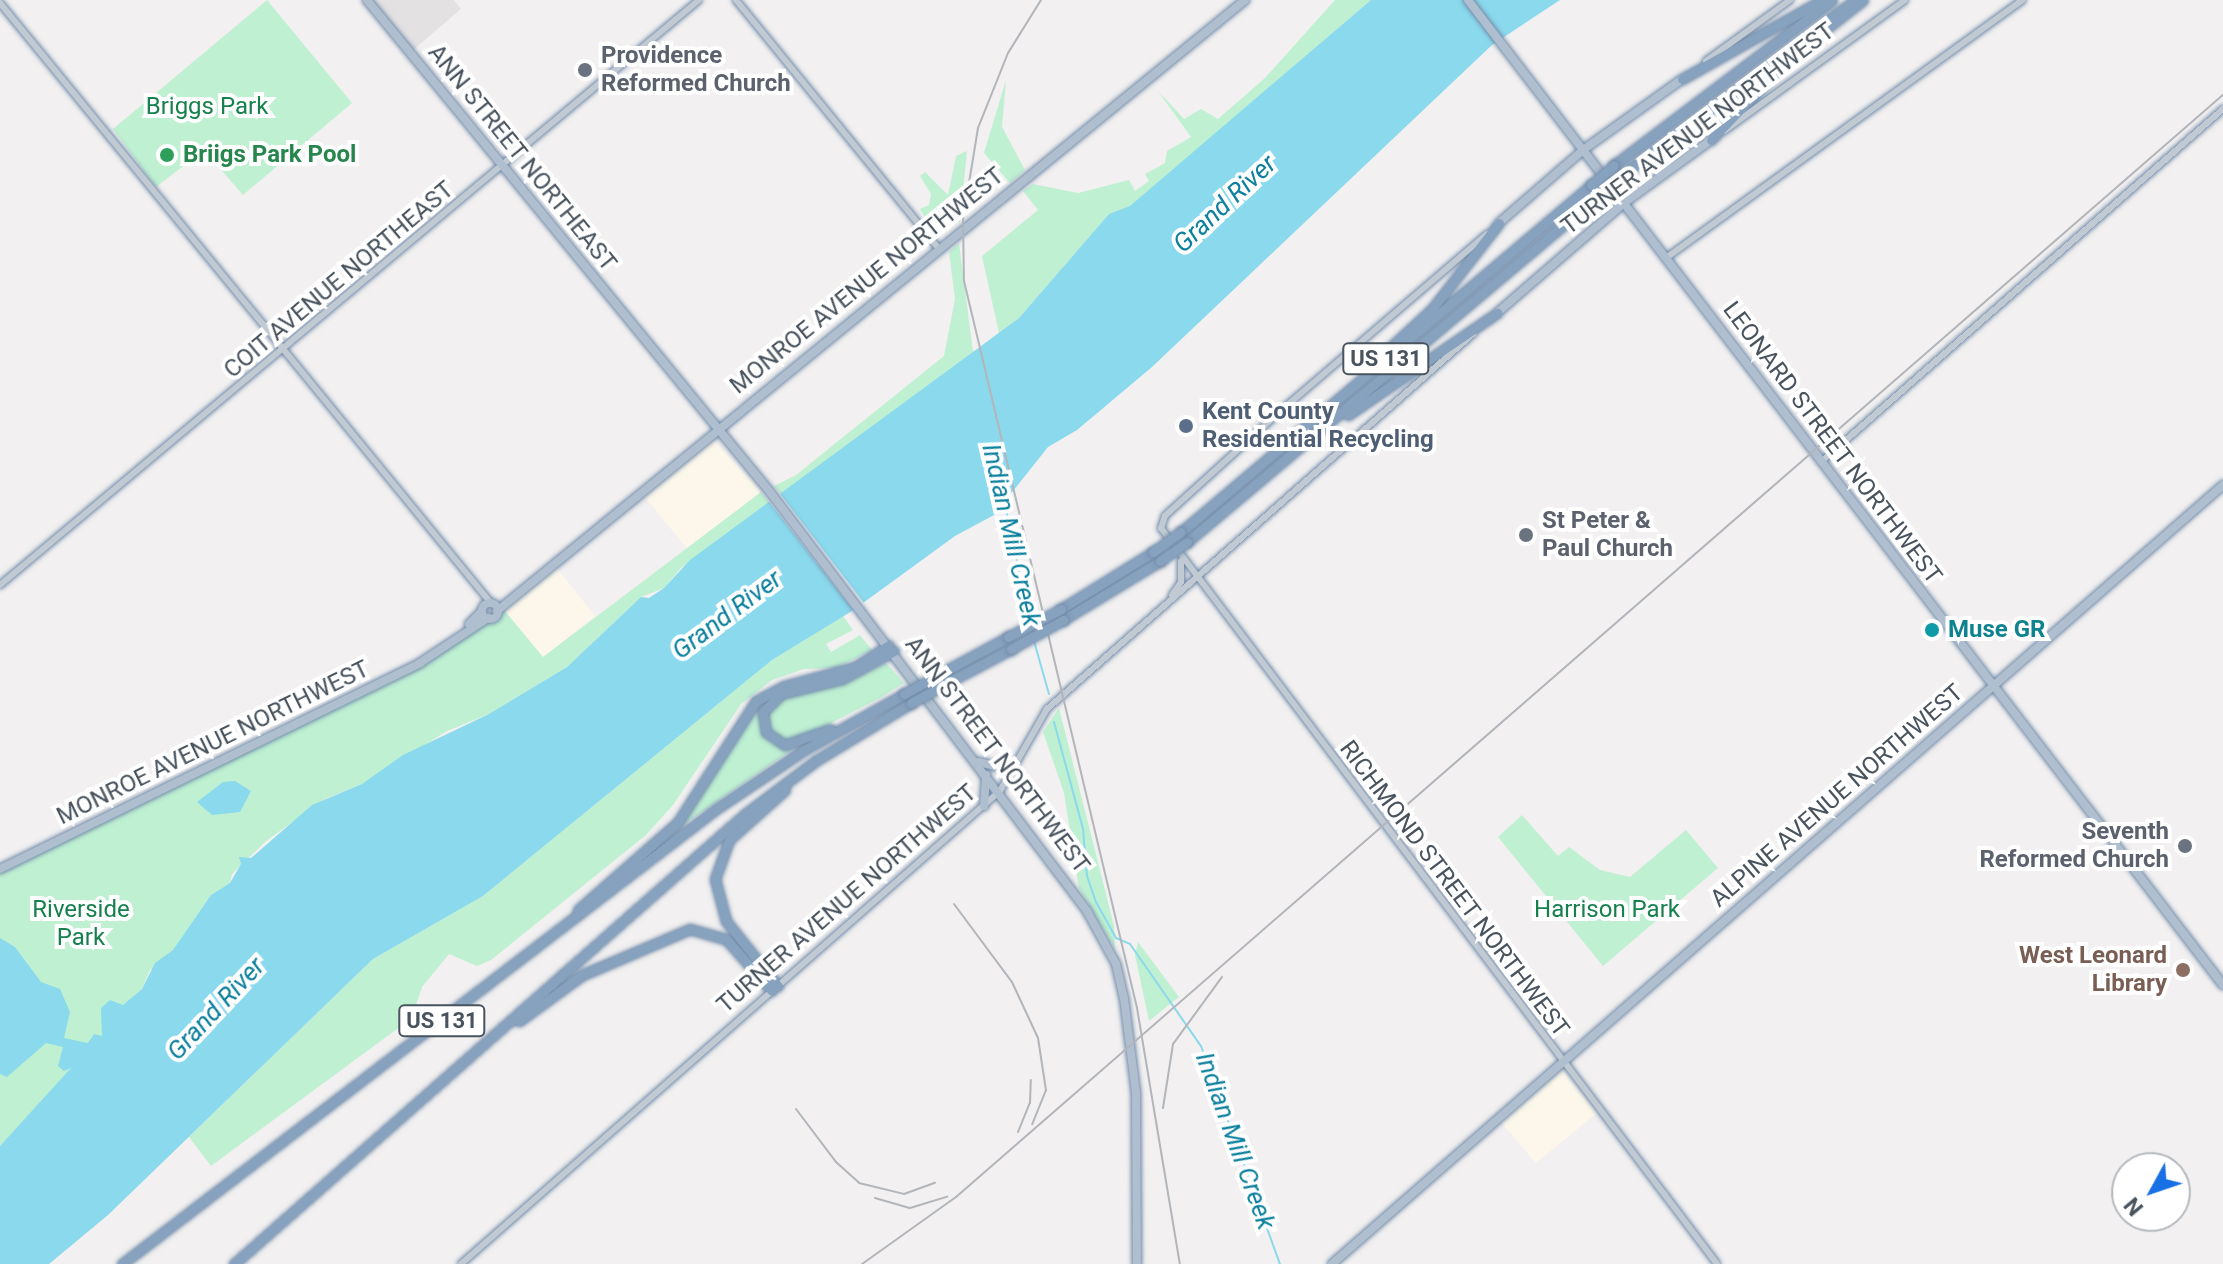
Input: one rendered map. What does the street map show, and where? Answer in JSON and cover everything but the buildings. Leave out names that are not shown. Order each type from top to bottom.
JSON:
[{"type":"highway","points":[[1682,79],[1822,0]]},
{"type":"highway","name":"US 131","points":[[122,1264],[727,801],[874,710],[1061,609],[1181,532],[1614,165],[1832,0]]},
{"type":"highway","name":"US 131","points":[[234,1264],[745,814],[841,743],[1063,620],[1187,542],[1622,175],[1713,102],[1855,0]]},
{"type":"highway","points":[[1711,140],[1789,58],[1863,0]]},
{"type":"highway","points":[[1326,411],[1432,309],[1499,223]]},
{"type":"highway","points":[[1300,449],[1497,313]]},
{"type":"highway","points":[[874,710],[793,745],[771,739],[763,722],[765,708],[781,694],[842,679],[892,648]]},
{"type":"highway","points":[[544,944],[678,822],[756,701],[784,686],[855,667],[892,648]]},
{"type":"highway","points":[[775,988],[726,921],[717,902],[715,870],[736,831],[841,743]]},
{"type":"highway","points":[[428,1093],[569,983],[670,933],[702,930],[726,939],[775,988]]},
{"type":"main road","name":"ANN STREET NORTHEAST","points":[[367,0],[647,341]]},
{"type":"main road","name":"MONROE AVENUE NORTHWEST","points":[[1,870],[439,651],[1245,0]]},
{"type":"main road","name":"LEONARD STREET NORTHWEST","points":[[1468,0],[2223,985]]},
{"type":"main road","points":[[1499,223],[1583,150],[1682,79]]},
{"type":"main road","name":"TURNER AVENUE NORTHWEST","points":[[1497,313],[1624,203],[1711,140]]},
{"type":"main road","name":"ANN STREET NORTHWEST","points":[[647,341],[770,492],[1000,791],[1078,897],[1119,972],[1136,1093],[1137,1264]]},
{"type":"main road","name":"ALPINE AVENUE NORTHWEST","points":[[1332,1264],[2223,485]]},
{"type":"main road","points":[[978,762],[996,766],[1016,762]]},
{"type":"main road","points":[[984,806],[986,774]]},
{"type":"street","name":"COIT AVENUE NORTHEAST","points":[[0,585],[284,351],[699,0]]},
{"type":"street","points":[[736,0],[939,249]]},
{"type":"street","points":[[1682,79],[1790,0]]},
{"type":"street","name":"TURNER AVENUE NORTHWEST","points":[[1711,140],[1905,0]]},
{"type":"street","points":[[1666,258],[2022,0]]},
{"type":"street","points":[[0,3],[444,547],[489,609]]},
{"type":"street","points":[[1821,462],[2223,109]]},
{"type":"street","name":"RICHMOND STREET NORTHWEST","points":[[1499,223],[1281,411],[1165,516],[1163,535],[1717,1264]]},
{"type":"street","name":"TURNER AVENUE NORTHWEST","points":[[461,1264],[984,806],[1000,791],[1047,709],[1497,313]]},
{"type":"street","points":[[1157,613],[1181,582],[1180,559]]},
{"type":"shaded area","points":[[372,0],[454,0],[461,9],[413,50]]},
{"type":"shaded area","points":[[713,440],[761,492],[689,551],[644,496]]},
{"type":"shaded area","points":[[556,567],[595,616],[543,657],[504,610]]},
{"type":"shaded area","points":[[1562,1070],[1597,1113],[1536,1163],[1500,1121]]},
{"type":"green space","name":"Briggs Park","points":[[267,0],[352,103],[243,195],[204,150],[156,187],[113,129]]},
{"type":"green space","points":[[1335,0],[1371,0],[1130,207],[1109,214],[1019,318],[999,333],[982,256],[1038,210],[1023,191],[1033,184],[1078,193],[1129,180],[1135,191],[1149,181],[1145,174],[1165,163],[1167,151],[1191,137],[1158,91],[1184,119],[1201,109],[1218,119],[1265,78]]},
{"type":"green space","points":[[1006,80],[1002,127],[1025,170],[1010,183],[984,153]]},
{"type":"green space","points":[[967,151],[960,222],[927,221],[920,209],[929,205],[931,194],[920,176],[925,172],[948,195],[956,156]]},
{"type":"green space","points":[[959,243],[973,352],[781,494],[774,486],[796,475],[944,356],[955,299],[949,252]]},
{"type":"green space","name":"Riverside Park","points":[[761,492],[769,502],[681,568],[664,588],[641,597],[567,667],[489,714],[447,731],[362,784],[325,799],[266,841],[232,874],[230,883],[211,895],[173,951],[150,970],[142,989],[103,1023],[102,1036],[88,1043],[64,1071],[71,1067],[62,1083],[0,1146],[0,873],[423,665],[504,610],[543,657]]},
{"type":"green space","points":[[843,616],[853,630],[826,644],[831,652],[860,635],[872,650],[836,668],[804,669],[772,680],[741,704],[673,805],[646,835],[491,960],[477,966],[449,954],[422,987],[412,1018],[211,1166],[189,1137],[373,959],[483,896],[772,660]]},
{"type":"green space","points":[[886,663],[904,683],[880,698],[796,741],[786,742],[770,730],[767,714],[782,697],[841,685]]},
{"type":"green space","points":[[766,701],[761,708],[768,739],[793,749],[673,832],[757,704]]},
{"type":"green space","points":[[1059,708],[1114,926],[1115,949],[1079,888],[1064,793],[1043,732]]},
{"type":"green space","name":"Harrison Park","points":[[1522,815],[1558,856],[1569,847],[1600,870],[1630,877],[1686,830],[1718,868],[1603,966],[1498,837]]},
{"type":"green space","points":[[1138,942],[1179,997],[1149,1021],[1135,955]]},
{"type":"water","name":"Grand River","points":[[1371,0],[1560,0],[1492,45],[1152,367],[1077,430],[1048,447],[994,515],[955,536],[852,611],[772,660],[483,896],[373,959],[108,1215],[49,1264],[0,1264],[0,1146],[71,1068],[64,1071],[58,1066],[63,1047],[46,1043],[7,1077],[0,1074],[0,938],[15,947],[41,982],[60,989],[70,1012],[64,1038],[88,1043],[94,1034],[102,1036],[101,1008],[110,1000],[123,1005],[142,989],[155,963],[173,950],[211,895],[230,883],[241,864],[239,857],[251,858],[312,805],[362,784],[403,755],[489,714],[567,667],[641,597],[649,598],[664,588],[690,560],[1019,318],[1109,214],[1130,206]]},
{"type":"water","points":[[235,781],[251,791],[240,812],[212,815],[197,802],[223,782]]},
{"type":"pier","points":[[778,491],[864,603],[854,611],[767,499]]},
{"type":"waterway","name":"Indian Mill Creek","points":[[1004,500],[1030,623]]},
{"type":"waterway","name":"Indian Mill Creek","points":[[1034,641],[1049,694]]},
{"type":"waterway","name":"Indian Mill Creek","points":[[1054,722],[1083,829],[1087,876],[1096,902],[1116,938],[1130,944],[1201,1046],[1280,1264]]},
{"type":"railway","points":[[1041,0],[1008,53],[978,128],[963,220],[964,281],[1137,1008],[1180,1264]]},
{"type":"railway","points":[[862,1264],[956,1197],[2223,95]]},
{"type":"railway","points":[[954,904],[1012,982],[1038,1038],[1046,1090],[1032,1124]]},
{"type":"railway","points":[[1163,1108],[1173,1044],[1222,977]]},
{"type":"railway","points":[[1018,1132],[1030,1103],[1031,1080]]},
{"type":"railway","points":[[796,1109],[836,1162],[859,1183],[904,1194],[935,1183]]},
{"type":"railway","points":[[875,1198],[910,1208],[947,1197]]},
{"type":"place","name":"Providence Reformed Church","points":[[585,70]]},
{"type":"place","name":"Briigs Park Pool","points":[[167,155]]},
{"type":"place","name":"Kent County Residential Recycling","points":[[1186,426]]},
{"type":"place","name":"St Peter & Paul Church","points":[[1526,535]]},
{"type":"place","name":"Muse GR","points":[[1932,630]]},
{"type":"place","name":"Seventh Reformed Church","points":[[2185,846]]},
{"type":"place","name":"West Leonard Library","points":[[2183,970]]}]
